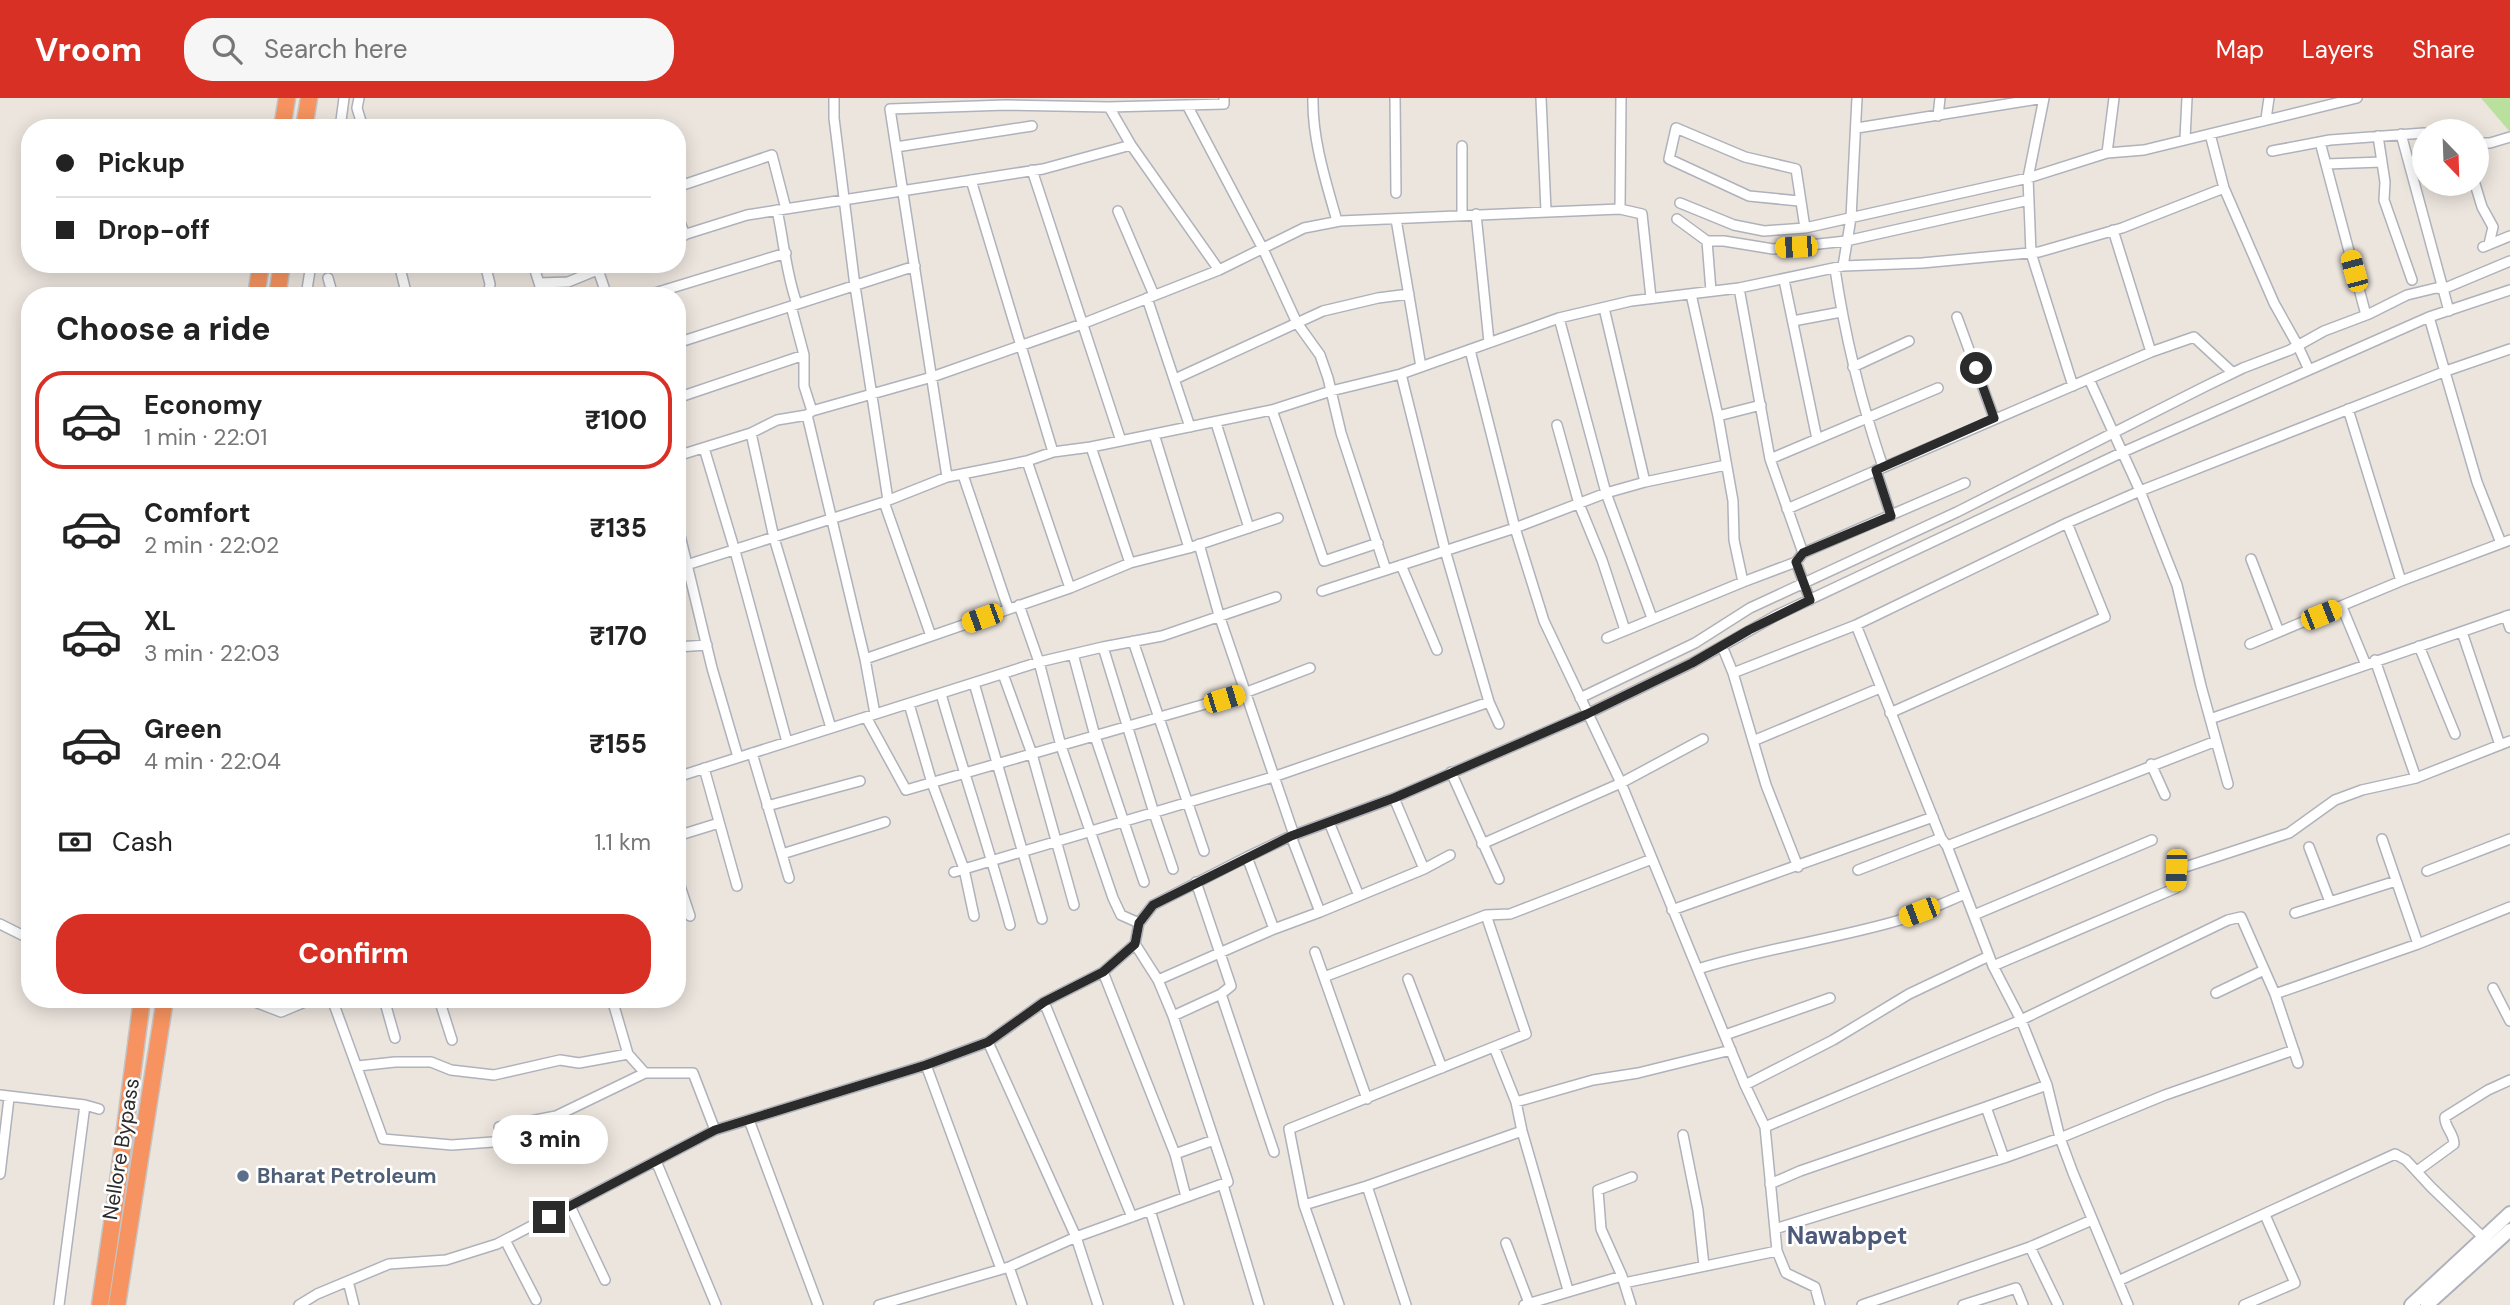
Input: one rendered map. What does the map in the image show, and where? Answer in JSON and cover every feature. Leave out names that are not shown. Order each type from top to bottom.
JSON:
[{"type":"highway","points":[[284,119],[287,98]]},
{"type":"highway","points":[[306,119],[309,98]]},
{"type":"highway","name":"Nellore Bypass","points":[[100,1305],[141,1008]]},
{"type":"highway","name":"Nellore Bypass","points":[[117,1305],[165,1008]]},
{"type":"main road","points":[[2427,1305],[2487,1242],[2510,1213]]},
{"type":"main road","points":[[2411,1305],[2487,1242],[2510,1230]]},
{"type":"street","points":[[341,119],[344,98]]},
{"type":"street","points":[[359,98],[357,108],[360,119]]},
{"type":"street","points":[[834,98],[855,286],[886,501],[931,636]]},
{"type":"street","points":[[947,477],[890,108],[939,102],[1080,102],[1109,107],[1150,102],[1224,104],[1224,98]]},
{"type":"street","points":[[1314,98],[1315,123],[1325,177],[1338,221]]},
{"type":"street","points":[[1395,98],[1396,193]]},
{"type":"street","points":[[1541,98],[1546,211]]},
{"type":"street","points":[[1620,209],[1621,98]]},
{"type":"street","points":[[1857,98],[1851,218],[1839,268],[1841,312],[1891,516]]},
{"type":"street","points":[[1938,116],[1940,98]]},
{"type":"street","points":[[1857,128],[2044,98],[2028,178],[2031,253],[2073,386]]},
{"type":"street","points":[[2107,153],[2114,98]]},
{"type":"street","points":[[2185,139],[2187,98]]},
{"type":"street","points":[[2266,118],[2269,98]]},
{"type":"street","points":[[1680,203],[1734,225],[1765,231],[1805,228],[2028,178],[2107,153],[2144,150],[2266,118],[2357,98]]},
{"type":"street","points":[[1187,105],[1263,249],[1297,323],[1320,355],[1341,433],[1386,570]]},
{"type":"street","points":[[1109,107],[1131,145],[1219,270]]},
{"type":"street","points":[[896,148],[1032,126]]},
{"type":"street","points":[[1799,201],[1749,196],[1669,159],[1676,128],[1745,157],[1796,169],[1805,228]]},
{"type":"street","points":[[2210,134],[2224,188],[2274,303],[2309,370]]},
{"type":"street","points":[[2401,134],[2449,310]]},
{"type":"street","points":[[2272,151],[2320,142],[2412,134]]},
{"type":"street","points":[[2378,136],[2385,182],[2384,200],[2412,280]]},
{"type":"street","points":[[2489,143],[2510,137]]},
{"type":"street","points":[[2320,142],[2366,315]]},
{"type":"street","points":[[686,234],[747,215],[1032,170],[1131,145]]},
{"type":"street","points":[[1462,146],[1462,215]]},
{"type":"street","points":[[686,184],[772,155],[782,209],[788,281],[804,355],[804,386],[830,519],[865,659],[871,716],[906,790],[1247,692],[1310,668]]},
{"type":"street","points":[[2326,164],[2382,162]]},
{"type":"street","points":[[1032,170],[1121,441]]},
{"type":"street","points":[[971,180],[1053,452]]},
{"type":"street","points":[[688,564],[886,501],[947,477],[1027,461],[1053,452],[1091,447],[1272,410],[1331,391],[1401,374],[1559,318],[1651,298],[1739,288],[1839,268],[2031,253],[2113,230],[2224,188]]},
{"type":"street","points":[[2479,196],[2493,227],[2486,245],[2510,236]]},
{"type":"street","points":[[1677,219],[1707,241],[1773,249],[1846,241],[2029,200]]},
{"type":"street","points":[[686,453],[751,433],[777,421],[932,377],[1082,324],[1219,270],[1304,229],[1338,221],[1620,209],[1642,214],[1651,298]]},
{"type":"street","points":[[1118,211],[1150,297],[1190,427]]},
{"type":"street","points":[[1476,214],[1489,342]]},
{"type":"street","points":[[1396,219],[1420,367]]},
{"type":"street","points":[[2113,230],[2151,352]]},
{"type":"street","points":[[1707,241],[1711,291]]},
{"type":"street","points":[[675,287],[786,253]]},
{"type":"street","points":[[1580,698],[1695,643],[1750,608],[1957,512],[2234,373],[2407,295],[2436,288],[2443,289],[2510,261]]},
{"type":"street","points":[[686,340],[915,266]]},
{"type":"street","points":[[487,273],[491,287]]},
{"type":"street","points":[[536,273],[541,287]]},
{"type":"street","points":[[539,283],[568,282],[587,273]]},
{"type":"street","points":[[328,278],[330,287]]},
{"type":"street","points":[[1784,280],[1817,439]]},
{"type":"street","points":[[1739,288],[1770,459],[1803,553]]},
{"type":"street","points":[[299,1305],[317,1294],[389,1264],[446,1260],[506,1240],[715,1130],[926,1065],[988,1042],[1044,1002],[1103,972],[1135,944],[1139,923],[1153,905],[1196,882],[1292,835],[1394,798],[1587,714],[1692,663],[1810,600],[2123,452],[2430,317],[2510,290]]},
{"type":"street","points":[[1175,379],[1323,311],[1409,294]]},
{"type":"street","points":[[1691,294],[1718,416],[1733,501],[1734,540],[1743,582]]},
{"type":"street","points":[[1604,307],[1645,482]]},
{"type":"street","points":[[1793,321],[1841,312]]},
{"type":"street","points":[[1957,317],[1994,418]]},
{"type":"street","points":[[2250,644],[2401,581],[2505,542],[2477,482],[2430,317]]},
{"type":"street","points":[[1559,318],[1606,493],[1652,618]]},
{"type":"street","points":[[1787,509],[1994,418],[2151,352],[2194,337],[2234,373]]},
{"type":"street","points":[[1853,367],[1909,341]]},
{"type":"street","points":[[1733,673],[1856,625],[2067,523],[2140,491],[2446,371],[2510,349]]},
{"type":"street","points":[[1470,350],[1514,528],[1544,621],[1621,783],[1745,1085],[1766,1126],[1777,1251],[1786,1273],[1815,1287],[1820,1305]]},
{"type":"street","points":[[686,395],[804,355]]},
{"type":"street","points":[[1401,374],[1445,550],[1489,702],[1499,724]]},
{"type":"street","points":[[2089,379],[2140,491],[2177,585],[2228,784]]},
{"type":"street","points":[[1770,459],[1938,388]]},
{"type":"street","points":[[1718,416],[1761,405]]},
{"type":"street","points":[[2348,409],[2401,581]]},
{"type":"street","points":[[1272,410],[1324,561],[1378,543]]},
{"type":"street","points":[[1216,423],[1250,528]]},
{"type":"street","points":[[1557,425],[1579,504],[1602,559],[1625,630]]},
{"type":"street","points":[[751,433],[774,538],[831,728]]},
{"type":"street","points":[[1154,434],[1189,548]]},
{"type":"street","points":[[704,447],[787,742]]},
{"type":"street","points":[[1091,447],[1130,563]]},
{"type":"street","points":[[1027,461],[1070,587]]},
{"type":"street","points":[[1322,591],[1514,528],[1606,493],[1726,465]]},
{"type":"street","points":[[963,475],[1008,608]]},
{"type":"street","points":[[1606,638],[1796,562],[1803,553],[1965,483]]},
{"type":"street","points":[[865,659],[1070,587],[1130,563],[1189,548],[1278,518]]},
{"type":"street","points":[[1890,713],[2105,617],[2067,523]]},
{"type":"street","points":[[1199,544],[1219,615],[1276,776],[1292,835],[1321,912]]},
{"type":"street","points":[[686,557],[738,757]]},
{"type":"street","points":[[2251,559],[2279,632]]},
{"type":"street","points":[[1796,562],[1810,600]]},
{"type":"street","points":[[1401,565],[1437,650]]},
{"type":"street","points":[[686,773],[1040,663],[1161,636],[1276,597]]},
{"type":"street","points":[[1019,605],[1040,663],[1061,746],[1121,915],[1139,923]]},
{"type":"street","points":[[2342,607],[2366,665]]},
{"type":"street","points":[[2210,719],[2508,616],[2510,628]]},
{"type":"street","points":[[1856,625],[1993,966],[2021,1020],[2047,1085],[2060,1138],[2128,1305]]},
{"type":"street","points":[[1993,966],[2176,888],[2176,870],[2289,833],[2335,800],[2361,790],[2416,778],[2505,743],[2462,632]]},
{"type":"street","points":[[1133,641],[1204,851]]},
{"type":"street","points":[[686,646],[707,645]]},
{"type":"street","points":[[1722,646],[1733,673],[1766,785],[1798,867]]},
{"type":"street","points":[[2419,646],[2455,734]]},
{"type":"street","points":[[1103,647],[1173,869]]},
{"type":"street","points":[[1073,654],[1095,736],[1144,882]]},
{"type":"street","points":[[2375,660],[2416,778]]},
{"type":"street","points":[[1003,674],[1032,754],[1074,905]]},
{"type":"street","points":[[974,683],[1042,919]]},
{"type":"street","points":[[1753,741],[1880,688]]},
{"type":"street","points":[[941,694],[1010,925]]},
{"type":"street","points":[[959,870],[1188,804],[1489,702]]},
{"type":"street","points":[[909,704],[974,916]]},
{"type":"street","points":[[1482,844],[1621,783],[1703,739]]},
{"type":"street","points":[[1858,870],[1944,842],[2216,741]]},
{"type":"street","points":[[752,753],[789,878]]},
{"type":"street","points":[[2151,764],[2165,795]]},
{"type":"street","points":[[704,768],[737,886]]},
{"type":"street","points":[[1451,772],[1499,879]]},
{"type":"street","points":[[767,806],[860,781]]},
{"type":"street","points":[[1394,798],[1424,869]]},
{"type":"street","points":[[1672,910],[1933,817]]},
{"type":"street","points":[[782,854],[885,822]]},
{"type":"street","points":[[1329,822],[1359,896]]},
{"type":"street","points":[[686,832],[719,823]]},
{"type":"street","points":[[1974,915],[2152,839]]},
{"type":"street","points":[[2382,839],[2418,944]]},
{"type":"street","points":[[2427,871],[2510,839]]},
{"type":"street","points":[[2309,847],[2330,902]]},
{"type":"street","points":[[1158,980],[1273,929],[1424,869],[1450,855]]},
{"type":"street","points":[[1247,857],[1273,929]]},
{"type":"street","points":[[1324,977],[1486,915],[1510,914],[1652,859]]},
{"type":"street","points":[[2295,913],[2396,881]]},
{"type":"street","points":[[1173,1016],[1221,994],[1231,986],[1196,882]]},
{"type":"street","points":[[1698,969],[1732,958],[1897,921],[1965,894]]},
{"type":"street","points":[[686,905],[690,916]]},
{"type":"street","points":[[2275,994],[2418,944],[2510,907]]},
{"type":"street","points":[[1339,1305],[1304,1205],[1289,1129],[1526,1034],[1486,915]]},
{"type":"street","points":[[1766,1126],[2021,1020],[2228,920],[2241,917],[2275,994],[2298,1063]]},
{"type":"street","points":[[0,924],[21,934]]},
{"type":"street","points":[[879,1305],[1005,1268],[1076,1237],[1228,1182],[1173,1016],[1158,980],[1135,944]]},
{"type":"street","points":[[1315,952],[1367,1098]]},
{"type":"street","points":[[1745,1085],[1833,1040],[1909,994],[1989,956]]},
{"type":"street","points":[[2216,993],[2264,970]]},
{"type":"street","points":[[1103,972],[1175,1154],[1186,1197]]},
{"type":"street","points":[[1408,979],[1442,1068]]},
{"type":"street","points":[[2493,988],[2510,1021]]},
{"type":"street","points":[[1221,994],[1274,1152]]},
{"type":"street","points":[[1725,1035],[1830,998]]},
{"type":"street","points":[[1044,1002],[1132,1217]]},
{"type":"street","points":[[271,1008],[281,1012],[291,1008]]},
{"type":"street","points":[[335,1008],[383,1139],[452,1145],[493,1142]]},
{"type":"street","points":[[387,1008],[395,1038]]},
{"type":"street","points":[[442,1008],[452,1040]]},
{"type":"street","points":[[615,1008],[628,1054],[645,1073]]},
{"type":"street","points":[[988,1042],[1076,1237],[1097,1305]]},
{"type":"street","points":[[1494,1047],[1516,1102],[1568,1290]]},
{"type":"street","points":[[1516,1102],[1593,1080],[1639,1073],[1731,1050]]},
{"type":"street","points":[[1775,1229],[2004,1158],[2165,1095],[2294,1050]]},
{"type":"street","points":[[358,1066],[431,1062],[451,1070],[494,1075],[560,1060],[579,1063],[628,1054]]},
{"type":"street","points":[[926,1065],[1022,1305]]},
{"type":"street","points":[[499,1127],[556,1116],[645,1073],[693,1073],[715,1130]]},
{"type":"street","points":[[2417,1171],[2454,1144],[2453,1137],[2444,1124],[2445,1117],[2488,1090],[2510,1080]]},
{"type":"street","points":[[1770,1184],[1800,1171],[2047,1085]]},
{"type":"street","points":[[0,1174],[4,1097],[85,1105],[99,1109]]},
{"type":"street","points":[[59,1305],[85,1105]]},
{"type":"street","points":[[1986,1107],[2004,1158]]},
{"type":"street","points":[[749,1120],[818,1305]]},
{"type":"street","points":[[1304,1205],[1367,1186],[1522,1131]]},
{"type":"street","points":[[1682,1135],[1698,1210],[1704,1266]]},
{"type":"street","points":[[1175,1154],[1214,1140]]},
{"type":"street","points":[[2118,1281],[2395,1154],[2406,1160],[2487,1242]]},
{"type":"street","points":[[656,1161],[716,1305]]},
{"type":"street","points":[[1631,1305],[1601,1229],[1598,1190],[1632,1177]]},
{"type":"street","points":[[1223,1185],[1259,1305]]},
{"type":"street","points":[[1367,1186],[1406,1305]]},
{"type":"street","points":[[570,1206],[605,1280]]},
{"type":"street","points":[[1150,1210],[1179,1305]]},
{"type":"street","points":[[2244,1305],[2295,1283],[2265,1215]]},
{"type":"street","points":[[1862,1305],[2031,1247],[2092,1220]]},
{"type":"street","points":[[506,1240],[536,1300]]},
{"type":"street","points":[[1507,1242],[1527,1304],[1568,1290],[1777,1251]]},
{"type":"street","points":[[2031,1247],[2058,1305]]},
{"type":"street","points":[[348,1281],[354,1305]]},
{"type":"street","points":[[1963,1305],[2016,1287],[2023,1305]]},
{"type":"green space","points":[[2481,98],[2510,98],[2510,132]]},
{"type":"place","name":"Bharat Petroleum","points":[[243,1176]]},
{"type":"district","name":"Nawabpet","points":[[1847,1235]]},
{"type":"route","points":[[549,1217],[715,1130],[926,1065],[988,1042],[1044,1002],[1103,972],[1135,944],[1139,923],[1153,905],[1291,836],[1394,798],[1587,714],[1692,663],[1777,615],[1810,600],[1796,562],[1803,553],[1891,516],[1876,470],[1994,418],[1976,368]]}]
